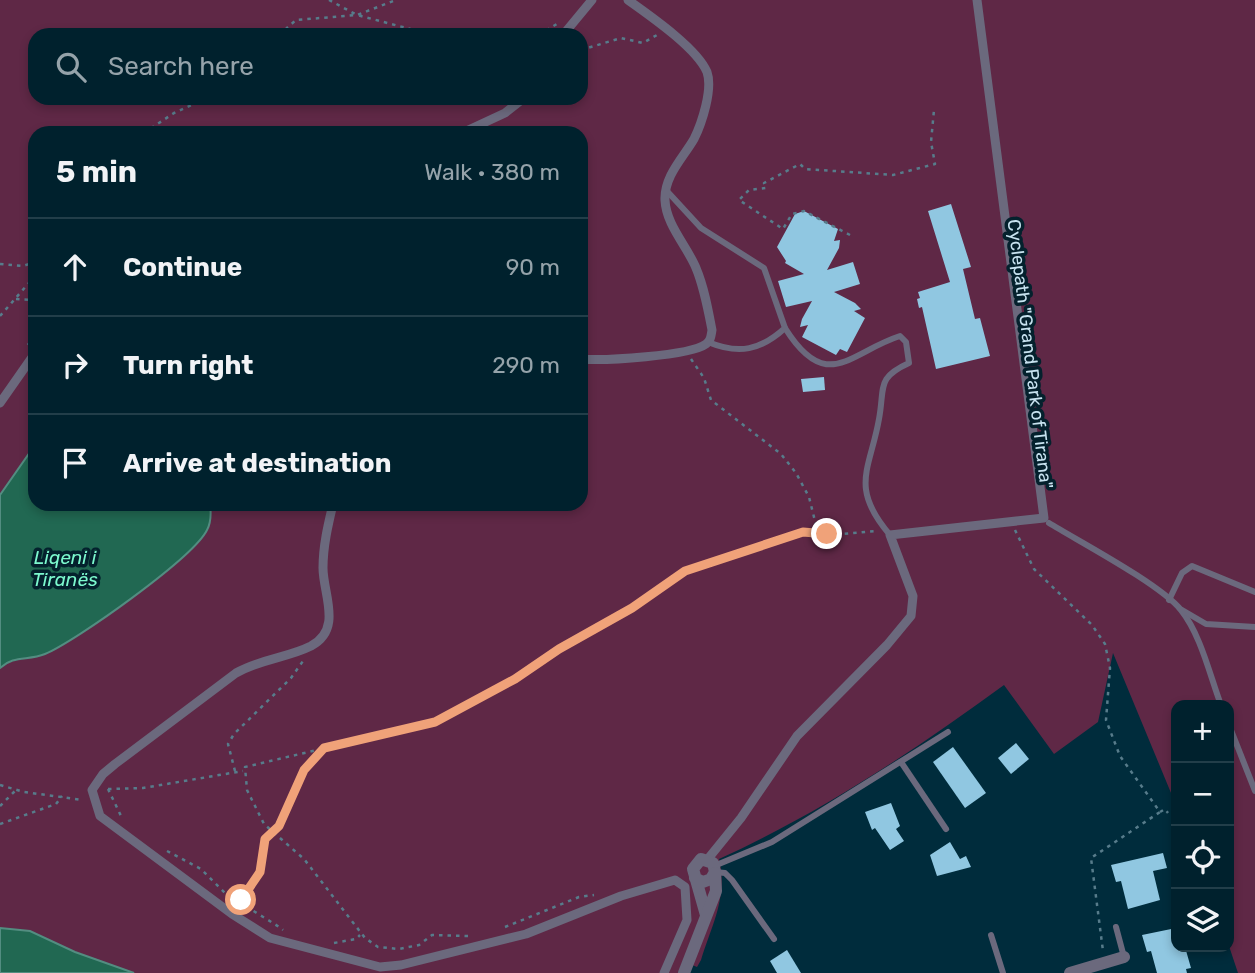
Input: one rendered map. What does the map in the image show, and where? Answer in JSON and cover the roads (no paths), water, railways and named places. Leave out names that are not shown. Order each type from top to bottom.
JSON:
[{"type":"street","points":[[569,28],[592,0]]},
{"type":"street","points":[[588,360],[603,361],[678,352],[708,342],[712,330],[697,270],[667,211],[666,190],[680,158],[694,138],[709,85],[703,64],[628,0]]},
{"type":"street","points":[[695,878],[707,882],[741,818],[797,736],[887,645],[911,616],[913,596],[888,532],[1046,521],[977,0]]},
{"type":"street","points":[[477,126],[505,113],[515,105]]},
{"type":"street","points":[[0,404],[28,363]]},
{"type":"street","points":[[332,511],[323,570],[330,613],[328,628],[321,639],[310,646],[258,661],[236,673],[103,774],[92,790],[93,802],[106,821],[232,914],[270,938],[380,967],[401,965],[526,934],[621,896],[675,880],[685,887],[688,912],[664,973]]},
{"type":"street","points":[[684,973],[716,891],[713,868],[701,859],[694,865],[695,878],[706,915]]},
{"type":"street","points":[[1070,973],[1124,957]]},
{"type":"lane","points":[[666,190],[702,228],[764,268],[785,328],[797,347],[821,362],[837,366],[900,336],[906,342],[909,363],[892,370],[886,377],[879,421],[865,469],[867,496],[888,532]]},
{"type":"lane","points":[[708,342],[746,351],[765,343],[785,328]]},
{"type":"lane","points":[[1046,521],[1206,624],[1255,627]]},
{"type":"lane","points":[[1168,600],[1182,573],[1192,566],[1255,592]]},
{"type":"lane","points":[[1181,609],[1194,634],[1219,700]]},
{"type":"lane","points":[[713,868],[772,842],[948,732]]},
{"type":"lane","points":[[1234,738],[1255,791]]},
{"type":"lane","points":[[901,762],[946,830]]},
{"type":"lane","points":[[713,868],[732,880],[774,939]]},
{"type":"lane","points":[[1116,927],[1124,957]]},
{"type":"lane","points":[[991,935],[1003,973]]},
{"type":"water","name":"Liqeni i Tiranës","points":[[28,455],[28,511],[211,511],[211,514],[207,530],[197,543],[158,578],[106,616],[45,654],[11,661],[0,668],[0,495]]},
{"type":"water","points":[[0,928],[30,931],[75,952],[134,973],[0,973]]}]
